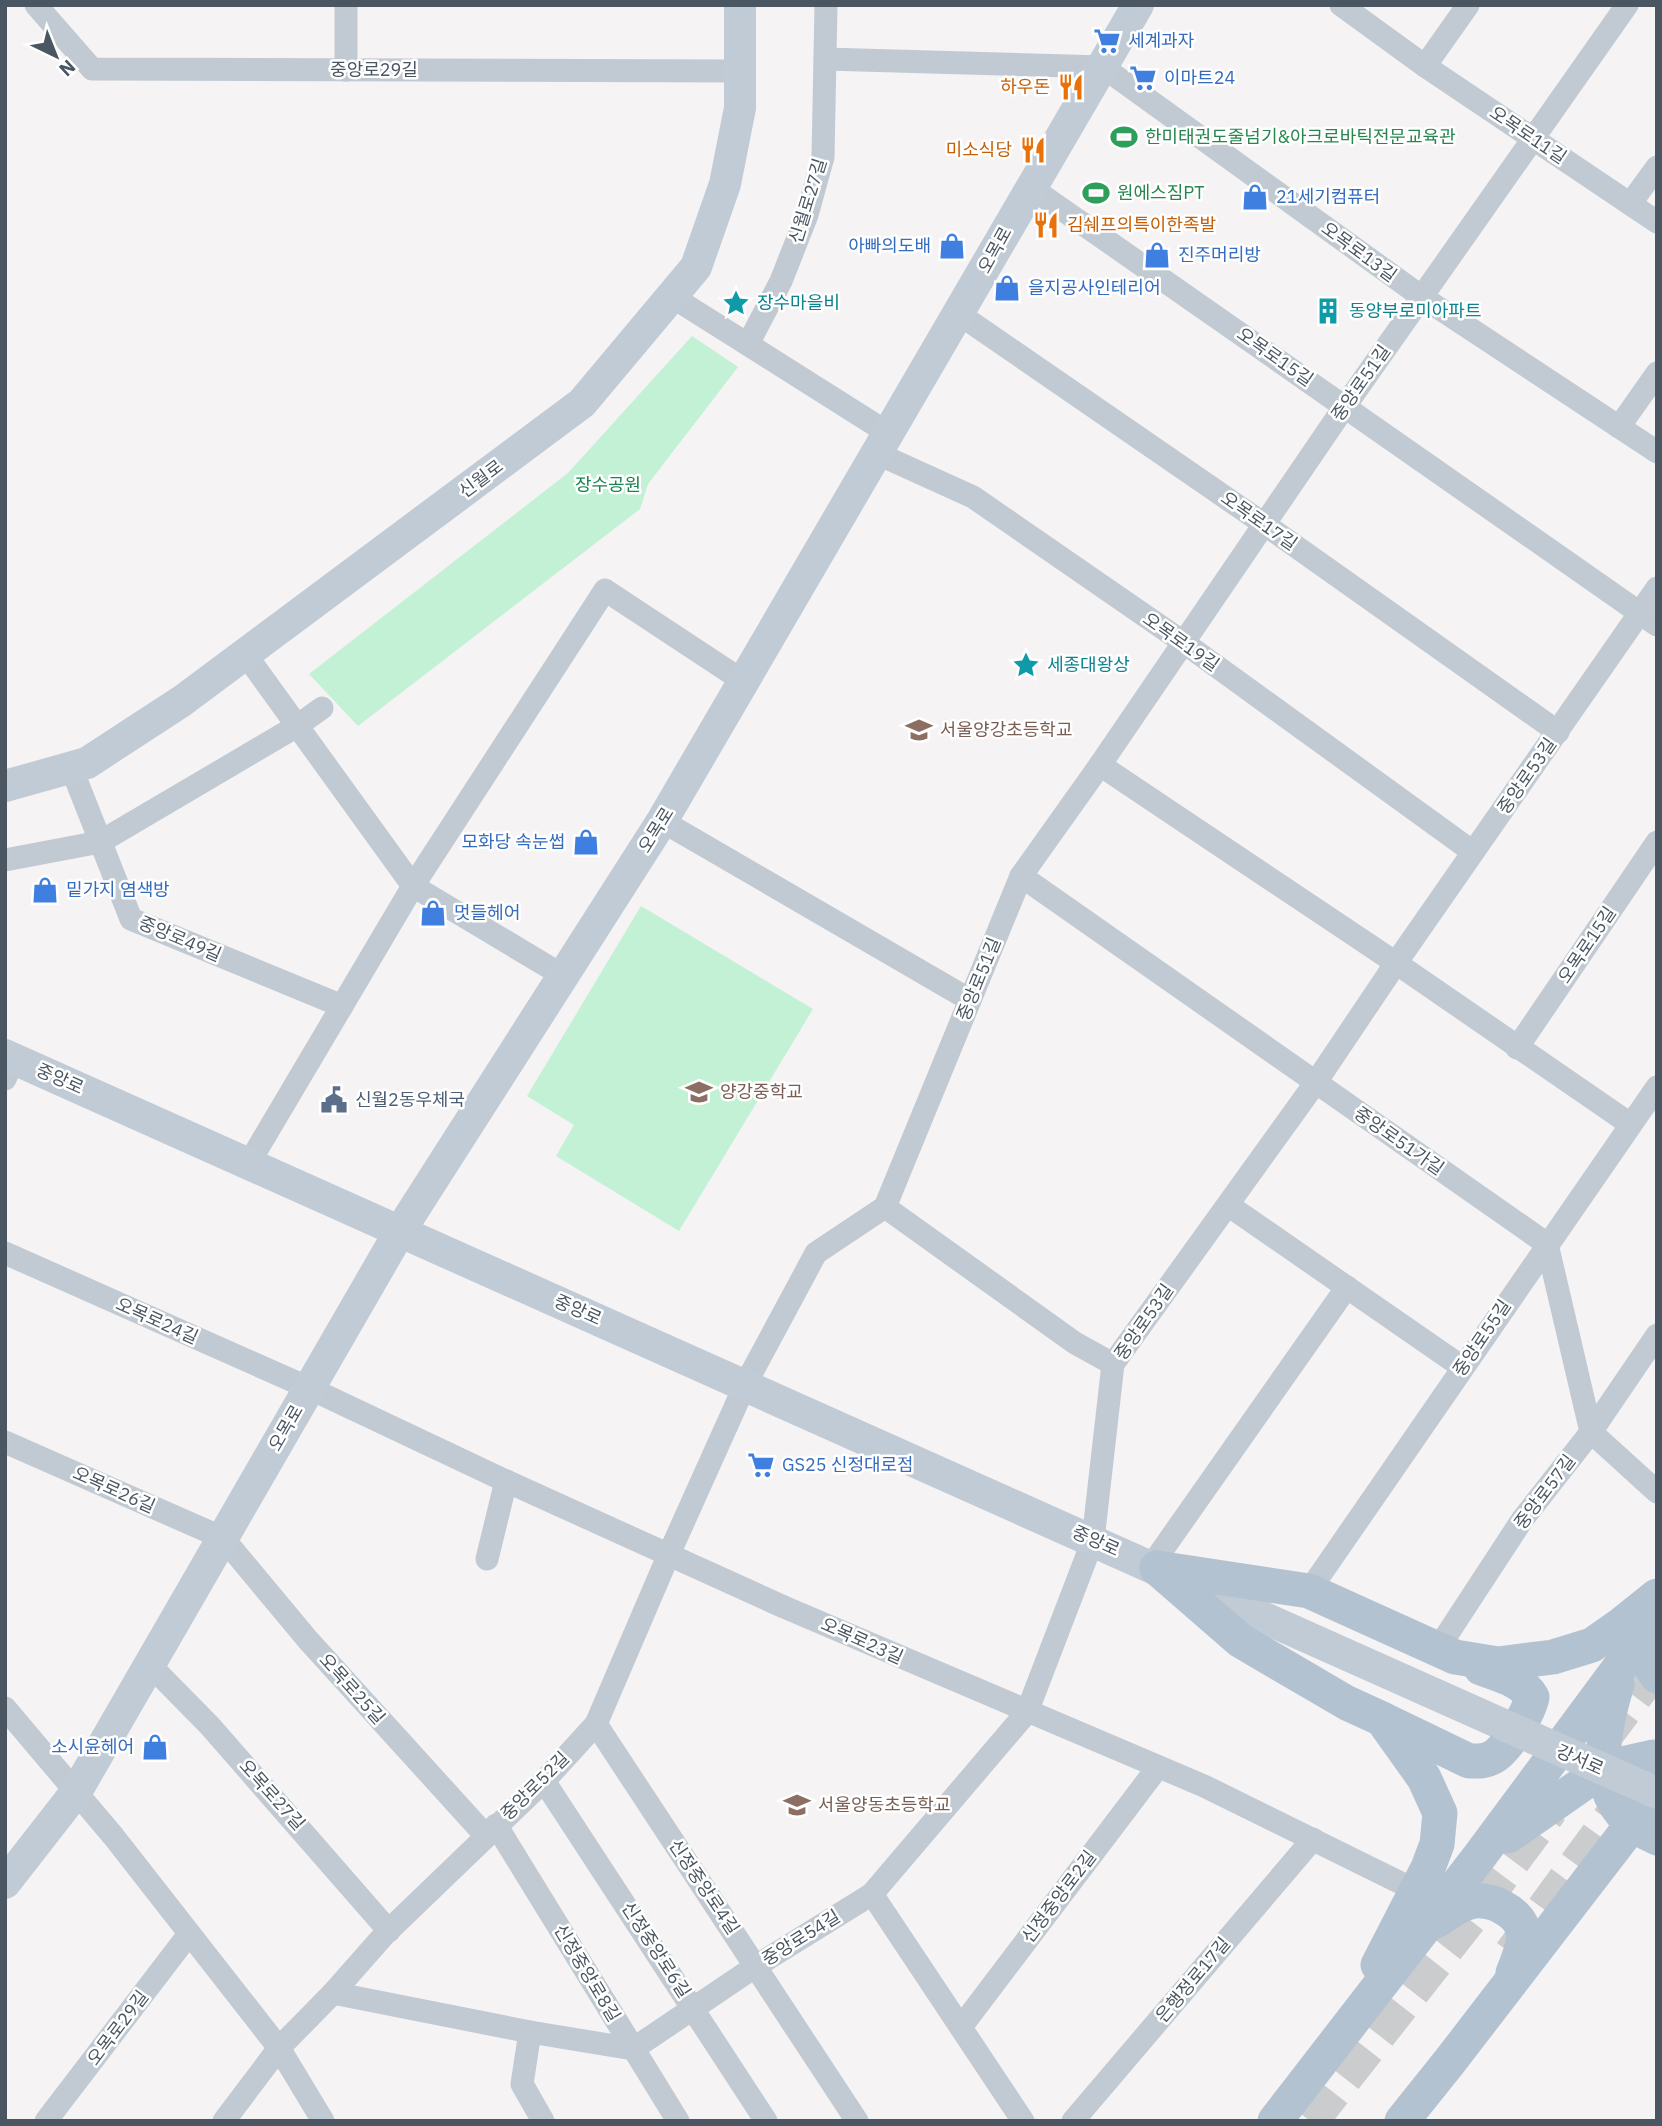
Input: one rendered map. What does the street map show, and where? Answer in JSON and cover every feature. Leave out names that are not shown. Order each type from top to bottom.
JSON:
[{"type":"main road","name":"신월로","points":[[5,786],[87,763],[182,701],[582,403],[695,267],[724,184],[740,108],[740,5]]},
{"type":"main road","name":"오목로","points":[[6,1880],[76,1792],[400,1231],[662,821],[1138,5]]},
{"type":"main road","name":"중앙로","points":[[8,1064],[249,1163],[1504,1725]]},
{"type":"main road","points":[[1154,1567],[1309,1591],[1446,1654],[1514,1681],[1527,1688],[1532,1697],[1530,1707],[1494,1758],[1469,1760],[1347,1703],[1241,1641],[1154,1567]]},
{"type":"main road","points":[[1446,1654],[1498,1664],[1553,1657],[1592,1645],[1622,1624],[1656,1612]]},
{"type":"main road","points":[[1275,2121],[1479,1857],[1622,1664],[1656,1612]]},
{"type":"main road","points":[[1656,1612],[1647,1652],[1650,1668],[1657,1676]]},
{"type":"main road","points":[[1622,1664],[1602,1747],[1606,1783],[1616,1804],[1647,1832]]},
{"type":"main road","points":[[1348,2028],[1392,1933],[1417,1891],[1437,1844],[1440,1813],[1424,1778],[1382,1719]]},
{"type":"main road","name":"강서로","points":[[1504,1725],[1657,1793]]},
{"type":"main road","points":[[1479,1857],[1562,1797],[1617,1765],[1657,1759]]},
{"type":"main road","points":[[1402,2121],[1593,1876],[1647,1832],[1657,1793]]},
{"type":"main road","points":[[1424,1928],[1472,1900],[1494,1902],[1512,1912],[1520,1920],[1524,1930],[1524,1946],[1508,1986]]},
{"type":"street","name":"중앙로29길","points":[[36,5],[92,69],[740,71]]},
{"type":"street","points":[[345,70],[346,5]]},
{"type":"street","name":"신월로27길","points":[[748,344],[781,281],[807,215],[823,157],[826,5]]},
{"type":"street","name":"오목로11길","points":[[1341,5],[1657,222]]},
{"type":"street","points":[[1425,65],[1468,5]]},
{"type":"street","name":"중앙로51길","points":[[885,1207],[1021,876],[1345,406],[1627,5]]},
{"type":"street","points":[[825,60],[1103,67]]},
{"type":"street","name":"오목로13길","points":[[1103,67],[1422,297],[1657,452]]},
{"type":"street","points":[[1630,204],[1657,167]]},
{"type":"street","name":"오목로15길","points":[[1030,187],[1648,620]]},
{"type":"street","points":[[671,296],[748,344],[882,443]]},
{"type":"street","name":"오목로17길","points":[[958,314],[1264,524],[1558,732]]},
{"type":"street","points":[[1619,427],[1657,373]]},
{"type":"street","name":"오목로19길","points":[[882,443],[973,497],[1183,642],[1473,852]]},
{"type":"street","name":"중앙로53길","points":[[1093,1540],[1113,1364],[1316,1082],[1558,732],[1648,620],[1657,588]]},
{"type":"street","points":[[249,1163],[413,886],[605,590],[743,681]]},
{"type":"street","points":[[246,655],[413,886],[562,975]]},
{"type":"street","points":[[5,860],[100,842],[298,726],[322,708]]},
{"type":"street","points":[[1100,765],[1630,1124]]},
{"type":"street","name":"중앙로49길","points":[[71,767],[131,919],[342,1006]]},
{"type":"street","points":[[662,821],[970,1000]]},
{"type":"street","name":"오목로15길","points":[[1517,1048],[1657,842]]},
{"type":"street","name":"중앙로51가길","points":[[1021,876],[1547,1244]]},
{"type":"street","name":"중앙로55길","points":[[1309,1591],[1657,1087]]},
{"type":"street","points":[[1228,1205],[1462,1367]]},
{"type":"street","points":[[745,1385],[816,1253],[885,1207],[1075,1343],[1113,1364]]},
{"type":"street","points":[[1547,1244],[1591,1432],[1657,1492]]},
{"type":"street","name":"오목로24길","points":[[5,1253],[309,1388]]},
{"type":"street","points":[[1154,1567],[1347,1287]]},
{"type":"street","name":"중앙로57길","points":[[1446,1654],[1522,1520],[1591,1432],[1657,1335]]},
{"type":"street","name":"중앙로52길","points":[[224,2121],[279,2048],[389,1931],[544,1781],[596,1724],[745,1385]]},
{"type":"street","name":"오목로23길","points":[[309,1388],[783,1607],[1204,1786],[1417,1891]]},
{"type":"street","name":"오목로26길","points":[[5,1442],[223,1538]]},
{"type":"street","points":[[487,1559],[506,1481]]},
{"type":"street","name":"오목로25길","points":[[223,1538],[308,1640],[491,1830]]},
{"type":"street","name":"중앙로54길","points":[[633,2049],[756,1966],[872,1894],[1027,1712],[1093,1540]]},
{"type":"street","name":"오목로27길","points":[[149,1665],[210,1726],[389,1931]]},
{"type":"street","points":[[5,1708],[76,1792],[279,2048],[323,2121]]},
{"type":"street","name":"신정중앙로4길","points":[[596,1724],[857,2121]]},
{"type":"street","name":"신정중앙로2길","points":[[961,2027],[1158,1767]]},
{"type":"street","name":"신정중앙로6길","points":[[544,1781],[766,2121]]},
{"type":"street","name":"신정중앙로8길","points":[[491,1830],[678,2121]]},
{"type":"street","name":"은행정로17길","points":[[1073,2121],[1313,1839]]},
{"type":"street","points":[[872,1894],[1023,2121]]},
{"type":"street","name":"오목로29길","points":[[46,2121],[189,1934]]},
{"type":"street","points":[[333,1993],[530,2032],[633,2049]]},
{"type":"street","points":[[530,2032],[522,2084],[543,2121]]},
{"type":"green space","name":"장수공원","points":[[692,336],[738,367],[648,484],[640,509],[358,726],[309,674],[568,473]]},
{"type":"green space","points":[[641,906],[813,1009],[679,1231],[556,1156],[574,1125],[527,1096]]},
{"type":"tunnel","points":[[1601,1740],[1657,1665]]},
{"type":"tunnel","points":[[1512,1954],[1637,1783]]},
{"type":"tunnel","points":[[1310,2121],[1473,1913],[1550,1809]]},
{"type":"place","name":"세계과자","points":[[1107,41]]},
{"type":"place","name":"이마트24","points":[[1143,78]]},
{"type":"place","name":"하우돈","points":[[1071,87]]},
{"type":"place","name":"한미태권도줄넘기&아크로바틱전문교육관","points":[[1124,137]]},
{"type":"place","name":"미소식당","points":[[1033,150]]},
{"type":"place","name":"원에스짐PT","points":[[1096,193]]},
{"type":"place","name":"21세기컴퓨터","points":[[1255,197]]},
{"type":"place","name":"김쉐프의특이한족발","points":[[1046,225]]},
{"type":"place","name":"아빠의도배","points":[[952,246]]},
{"type":"place","name":"진주머리방","points":[[1157,255]]},
{"type":"place","name":"을지공사인테리어","points":[[1007,288]]},
{"type":"place","name":"장수마을비","points":[[736,303]]},
{"type":"place","name":"동양부로미아파트","points":[[1328,311]]},
{"type":"place","name":"세종대왕상","points":[[1026,665]]},
{"type":"place","name":"서울양강초등학교","points":[[919,730]]},
{"type":"place","name":"모화당 속눈썹","points":[[586,842]]},
{"type":"place","name":"밑가지 염색방","points":[[45,890]]},
{"type":"place","name":"멋들헤어","points":[[433,913]]},
{"type":"place","name":"양강중학교","points":[[699,1092]]},
{"type":"place","name":"신월2동우체국","points":[[334,1100]]},
{"type":"place","name":"GS25 신정대로점","points":[[761,1465]]},
{"type":"place","name":"소시윤헤어","points":[[155,1747]]},
{"type":"place","name":"서울양동초등학교","points":[[797,1805]]}]
